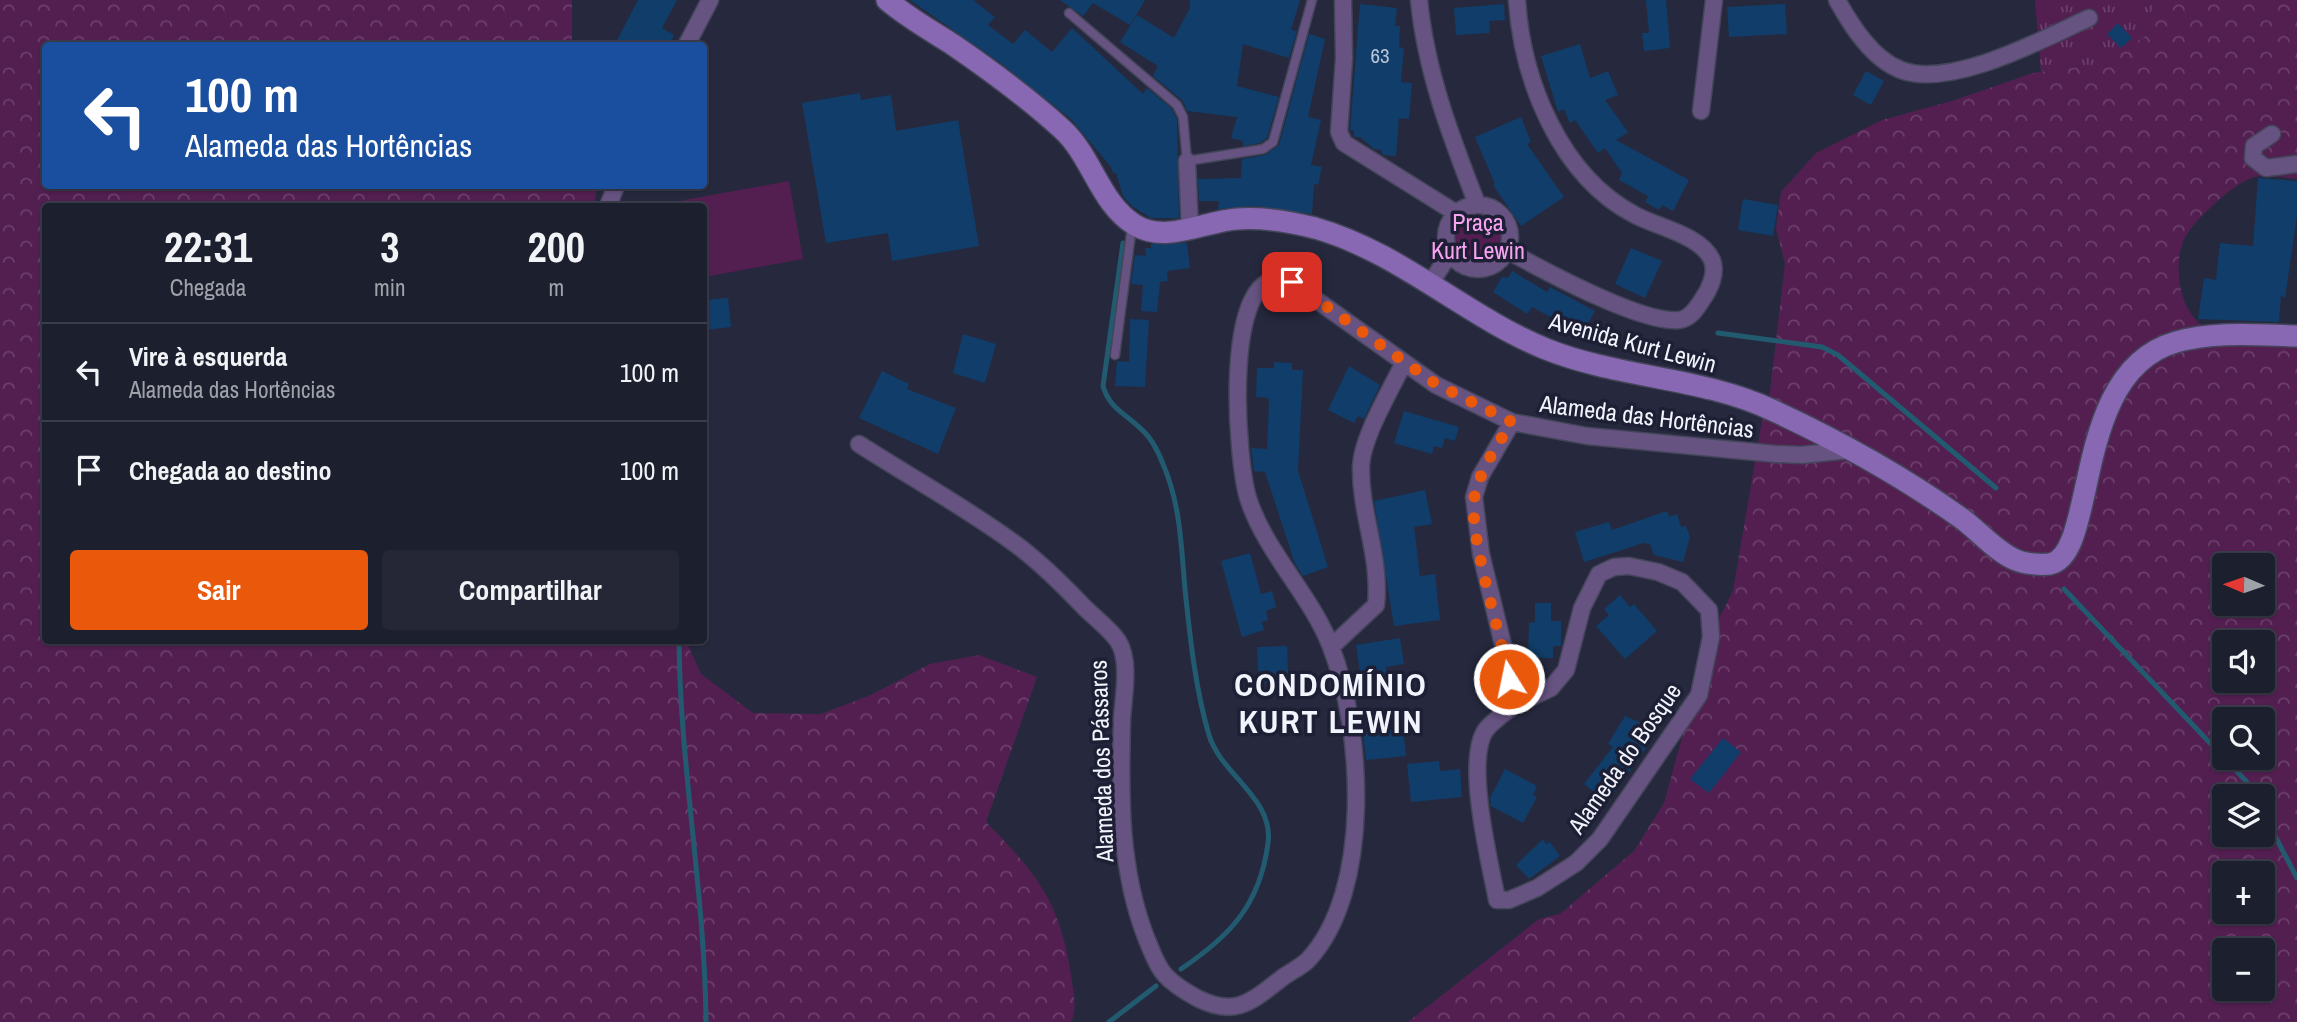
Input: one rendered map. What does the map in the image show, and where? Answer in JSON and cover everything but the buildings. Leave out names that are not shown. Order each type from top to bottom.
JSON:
[{"type":"main road","points":[[887,0],[1003,82],[1065,131],[1085,155],[1114,205],[1132,223]]},
{"type":"main road","name":"Avenida Kurt Lewin","points":[[1132,223],[1156,232],[1190,229],[1238,219],[1313,228],[1380,255],[1459,303],[1546,349],[1628,372],[1748,398],[1849,450],[1961,518],[2014,559],[2036,564],[2057,562],[2070,545],[2078,524],[2098,433],[2112,396],[2124,376],[2139,361],[2172,343],[2214,335],[2297,336]]},
{"type":"street","points":[[688,42],[710,0]]},
{"type":"street","points":[[1343,0],[1345,58],[1339,131],[1344,143],[1456,212]]},
{"type":"street","points":[[1419,0],[1430,70],[1445,123],[1477,204]]},
{"type":"street","points":[[1507,251],[1605,299],[1669,319],[1682,320],[1693,312],[1707,293],[1714,272],[1711,258],[1692,240],[1611,201],[1582,173],[1544,110],[1529,67],[1517,0]]},
{"type":"street","points":[[1701,111],[1714,0]]},
{"type":"street","points":[[1839,5],[1875,54],[1902,70],[1932,73],[1966,68],[2041,43],[2089,18]]},
{"type":"street","points":[[2272,134],[2254,146],[2253,158],[2266,168],[2297,164]]},
{"type":"street","points":[[1187,161],[1190,229]]},
{"type":"street","points":[[1477,204],[1495,209],[1508,223],[1511,232],[1507,251],[1494,266],[1474,270],[1456,261],[1450,253],[1446,232],[1456,212],[1477,204]]},
{"type":"street","points":[[1430,284],[1450,253]]},
{"type":"street","name":"Alameda das Hortências","points":[[1357,829],[1347,709],[1331,646],[1266,537],[1249,501],[1240,457],[1238,392],[1241,347],[1251,299],[1269,279],[1279,277],[1292,282],[1436,384],[1512,422],[1587,436],[1776,454],[1802,455],[1849,450]]},
{"type":"street","points":[[1331,646],[1376,605],[1379,576],[1361,465],[1366,444],[1404,362]]},
{"type":"street","points":[[1512,422],[1480,477],[1474,496],[1481,554],[1505,653],[1513,705]]},
{"type":"street","name":"Alameda dos Pássaros","points":[[859,444],[1015,543],[1118,641],[1124,670],[1123,830],[1127,869],[1137,913],[1155,959],[1165,975],[1186,992],[1213,1006],[1233,1007],[1258,999],[1307,961],[1325,935],[1347,884],[1357,829]]},
{"type":"street","name":"Alameda do Bosque","points":[[1629,566],[1658,572],[1682,582],[1709,610],[1712,637],[1699,695],[1600,839],[1576,863],[1536,888],[1509,900],[1497,900],[1477,790],[1480,748],[1484,732],[1513,705],[1551,688],[1566,670],[1582,608],[1599,573],[1615,567],[1629,566]]},
{"type":"lane","points":[[1069,13],[1177,105],[1184,117],[1187,161],[1263,149],[1273,142],[1312,0]]},
{"type":"lane","points":[[1115,355],[1132,223]]},
{"type":"green space","points":[[0,0],[572,0],[572,42],[42,42],[42,189],[597,189],[594,203],[42,203],[42,644],[687,644],[701,674],[753,713],[821,714],[871,695],[930,664],[979,655],[1037,677],[986,822],[1032,873],[1052,908],[1066,949],[1074,993],[1075,1005],[1071,1022],[0,1022]]},
{"type":"green space","points":[[2035,0],[2155,0],[2144,37],[2099,65],[2041,72]]},
{"type":"green space","points":[[2155,0],[2297,0],[2297,179],[2260,176],[2232,189],[2211,206],[2187,234],[2180,251],[2179,272],[2185,303],[2195,319],[2205,328],[2243,342],[2297,346],[2297,1022],[1408,1022],[1539,919],[1560,914],[1634,851],[1664,803],[1710,636],[1733,591],[1762,420],[1768,408],[1785,264],[1776,228],[1781,192],[1816,153],[1882,120],[1952,101],[2033,73],[2099,64],[2144,37]]},
{"type":"green space","points":[[789,181],[803,259],[707,276],[707,203],[679,201]]},
{"type":"green space","name":"Praça Kurt Lewin","points":[[1478,209],[1497,217],[1505,236],[1497,255],[1478,263],[1459,255],[1451,236],[1459,217]]},
{"type":"waterway","points":[[1123,243],[1103,386],[1109,400],[1145,433],[1159,454],[1174,497],[1180,530],[1195,668],[1209,735],[1224,762],[1255,800],[1268,827],[1264,865],[1250,901],[1228,931],[1181,969]]},
{"type":"waterway","points":[[1718,333],[1822,347],[1838,355],[1996,488]]},
{"type":"waterway","points":[[2064,589],[2248,784]]},
{"type":"waterway","points":[[679,644],[680,688],[702,926],[706,1022]]},
{"type":"waterway","points":[[2275,836],[2297,878]]},
{"type":"waterway","points":[[1109,1022],[1156,986]]},
{"type":"district","name":"CONDOMÍNIO KURT LEWIN","points":[[1331,702]]},
{"type":"route","points":[[1292,282],[1317,297],[1436,384],[1512,422],[1480,477],[1474,496],[1481,554],[1509,679]]}]
